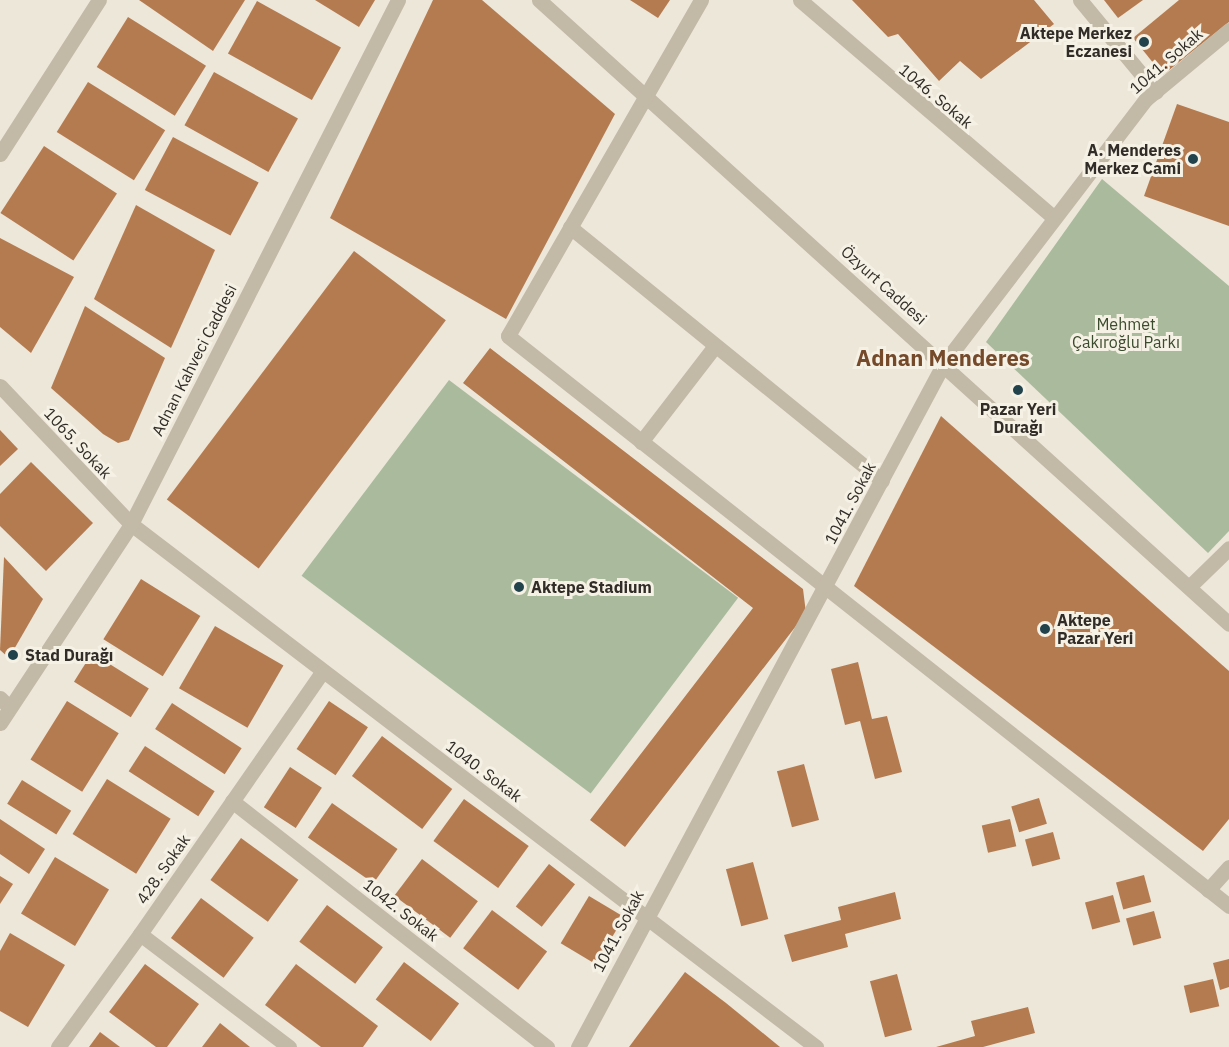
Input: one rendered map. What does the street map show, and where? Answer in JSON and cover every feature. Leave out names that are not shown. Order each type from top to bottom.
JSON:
[{"type":"street","points":[[0,154],[99,0]]},
{"type":"street","name":"Adnan Kahveci Caddesi","points":[[0,723],[4,702],[130,524],[398,0]]},
{"type":"street","name":"Özyurt Caddesi","points":[[539,0],[646,93],[1190,586],[1229,624]]},
{"type":"street","points":[[700,0],[508,336],[824,590],[1229,906]]},
{"type":"street","name":"1046. Sokak","points":[[800,0],[1053,217]]},
{"type":"street","points":[[1080,0],[1156,92]]},
{"type":"street","name":"1041. Sokak","points":[[578,1047],[944,363],[1053,217],[1156,92],[1227,37]]},
{"type":"street","points":[[570,227],[882,481]]},
{"type":"street","points":[[641,442],[715,346]]},
{"type":"street","name":"1065. Sokak","points":[[0,386],[130,524]]},
{"type":"street","name":"1040. Sokak","points":[[130,524],[816,1047]]},
{"type":"street","points":[[1190,586],[1229,548]]},
{"type":"street","name":"428. Sokak","points":[[58,1047],[140,934],[323,671]]},
{"type":"street","name":"1042. Sokak","points":[[232,801],[547,1047]]},
{"type":"street","points":[[1208,890],[1229,867]]},
{"type":"street","points":[[140,934],[289,1047]]},
{"type":"green space","name":"Mehmet Çakıroğlu Parkı","points":[[1102,179],[1229,286],[1229,531],[1208,553],[986,342]]},
{"type":"green space","name":"Aktepe Stadium","points":[[449,380],[738,598],[591,794],[302,576]]},
{"type":"building","points":[[139,0],[245,0],[213,51]]},
{"type":"building","points":[[315,0],[375,0],[359,27]]},
{"type":"building","points":[[433,0],[482,0],[615,114],[506,319],[330,218]]},
{"type":"building","points":[[630,0],[670,0],[658,18]]},
{"type":"building","points":[[852,0],[1034,0],[1054,24],[981,79],[960,61],[939,81],[898,34],[888,37]]},
{"type":"building","points":[[1104,0],[1143,0],[1118,18]]},
{"type":"building","points":[[1179,0],[1229,0],[1229,22],[1163,75],[1133,38]]},
{"type":"building","points":[[257,1],[341,48],[312,100],[228,53]]},
{"type":"building","points":[[128,17],[206,66],[175,116],[97,67]]},
{"type":"building","points":[[214,72],[298,119],[268,172],[184,125]]},
{"type":"building","points":[[88,82],[165,130],[134,180],[57,132]]},
{"type":"building","name":"A. Menderes Merkez Cami","points":[[1177,104],[1229,122],[1229,226],[1144,196]]},
{"type":"building","points":[[173,137],[259,183],[230,236],[145,190]]},
{"type":"building","points":[[44,146],[117,193],[73,260],[0,213]]},
{"type":"building","points":[[136,205],[215,250],[171,348],[94,299]]},
{"type":"building","points":[[0,238],[74,277],[31,353],[0,327]]},
{"type":"building","points":[[354,251],[446,320],[259,569],[167,499]]},
{"type":"building","points":[[85,306],[165,358],[129,440],[118,443],[103,434],[51,388]]},
{"type":"building","points":[[490,348],[803,589],[806,613],[625,847],[590,820],[753,608],[463,383]]},
{"type":"building","name":"Aktepe Pazar Yeri","points":[[941,416],[1229,671],[1229,819],[1203,851],[854,586]]},
{"type":"building","points":[[0,430],[18,449],[0,466]]},
{"type":"building","points":[[31,462],[93,523],[46,571],[0,526],[0,494]]},
{"type":"building","points":[[4,557],[43,599],[9,658],[0,650]]},
{"type":"building","points":[[141,579],[200,616],[163,676],[103,639]]},
{"type":"building","points":[[215,626],[283,666],[247,728],[179,688]]},
{"type":"building","points":[[92,653],[149,689],[131,717],[74,682]]},
{"type":"building","points":[[858,662],[872,719],[887,716],[902,772],[875,779],[860,721],[845,725],[831,669]]},
{"type":"building","points":[[67,701],[119,733],[82,792],[30,760]]},
{"type":"building","points":[[329,701],[368,727],[336,775],[297,749]]},
{"type":"building","points":[[172,703],[242,748],[225,774],[155,729]]},
{"type":"building","points":[[382,736],[452,789],[422,829],[352,776]]},
{"type":"building","points":[[145,746],[215,791],[198,816],[129,771]]},
{"type":"building","points":[[804,764],[819,820],[792,827],[777,771]]},
{"type":"building","points":[[290,767],[322,788],[296,828],[264,807]]},
{"type":"building","points":[[107,779],[171,819],[136,874],[73,834]]},
{"type":"building","points":[[22,780],[71,811],[56,834],[7,804]]},
{"type":"building","points":[[1039,798],[1047,824],[1019,832],[1011,806]]},
{"type":"building","points":[[464,799],[529,846],[498,888],[433,841]]},
{"type":"building","points":[[332,803],[398,849],[373,883],[308,837]]},
{"type":"building","points":[[0,819],[45,849],[29,874],[0,854]]},
{"type":"building","points":[[1010,819],[1016,846],[988,853],[982,826]]},
{"type":"building","points":[[1053,832],[1060,859],[1032,867],[1025,840]]},
{"type":"building","points":[[241,838],[298,880],[268,922],[210,880]]},
{"type":"building","points":[[55,857],[109,889],[75,946],[21,914]]},
{"type":"building","points":[[422,859],[478,901],[450,938],[394,896]]},
{"type":"building","points":[[753,862],[768,919],[741,926],[726,869]]},
{"type":"building","points":[[549,864],[575,884],[542,927],[516,907]]},
{"type":"building","points":[[1144,875],[1151,902],[1123,910],[1116,883]]},
{"type":"building","points":[[0,876],[13,884],[0,904]]},
{"type":"building","points":[[895,892],[901,919],[845,934],[848,947],[792,962],[784,935],[841,920],[838,907]]},
{"type":"building","points":[[1113,895],[1120,922],[1092,930],[1085,903]]},
{"type":"building","points":[[589,896],[624,917],[596,964],[561,943]]},
{"type":"building","points":[[201,898],[254,938],[224,978],[171,938]]},
{"type":"building","points":[[327,905],[383,947],[355,984],[299,942]]},
{"type":"building","points":[[492,910],[547,952],[518,990],[463,948]]},
{"type":"building","points":[[1154,911],[1161,938],[1133,946],[1126,919]]},
{"type":"building","points":[[10,933],[65,965],[28,1027],[0,1011],[0,951]]},
{"type":"building","points":[[1229,959],[1229,987],[1220,990],[1213,963]]},
{"type":"building","points":[[404,962],[459,1004],[431,1041],[376,1000]]},
{"type":"building","points":[[145,964],[199,1004],[167,1047],[156,1047],[109,1012]]},
{"type":"building","points":[[296,964],[378,1026],[363,1047],[321,1047],[265,1005]]},
{"type":"building","points":[[685,972],[726,1003],[780,1047],[629,1047]]},
{"type":"building","points":[[897,974],[912,1030],[885,1037],[870,981]]},
{"type":"building","points":[[1213,979],[1219,1006],[1190,1013],[1184,986]]},
{"type":"building","points":[[1028,1007],[1035,1033],[983,1047],[936,1047],[975,1036],[971,1021]]},
{"type":"building","points":[[220,1023],[250,1047],[202,1047]]},
{"type":"building","points":[[100,1032],[120,1047],[89,1047]]},
{"type":"place","name":"Aktepe Merkez Eczanesi","points":[[1144,42]]},
{"type":"place","name":"A. Menderes Merkez Cami","points":[[1193,159]]},
{"type":"place","name":"Pazar Yeri Durağı","points":[[1018,390]]},
{"type":"place","name":"Aktepe Stadium","points":[[519,587]]},
{"type":"place","name":"Aktepe Pazar Yeri","points":[[1045,629]]},
{"type":"place","name":"Stad Durağı","points":[[13,655]]},
{"type":"district","name":"Adnan Menderes","points":[[943,358]]}]
